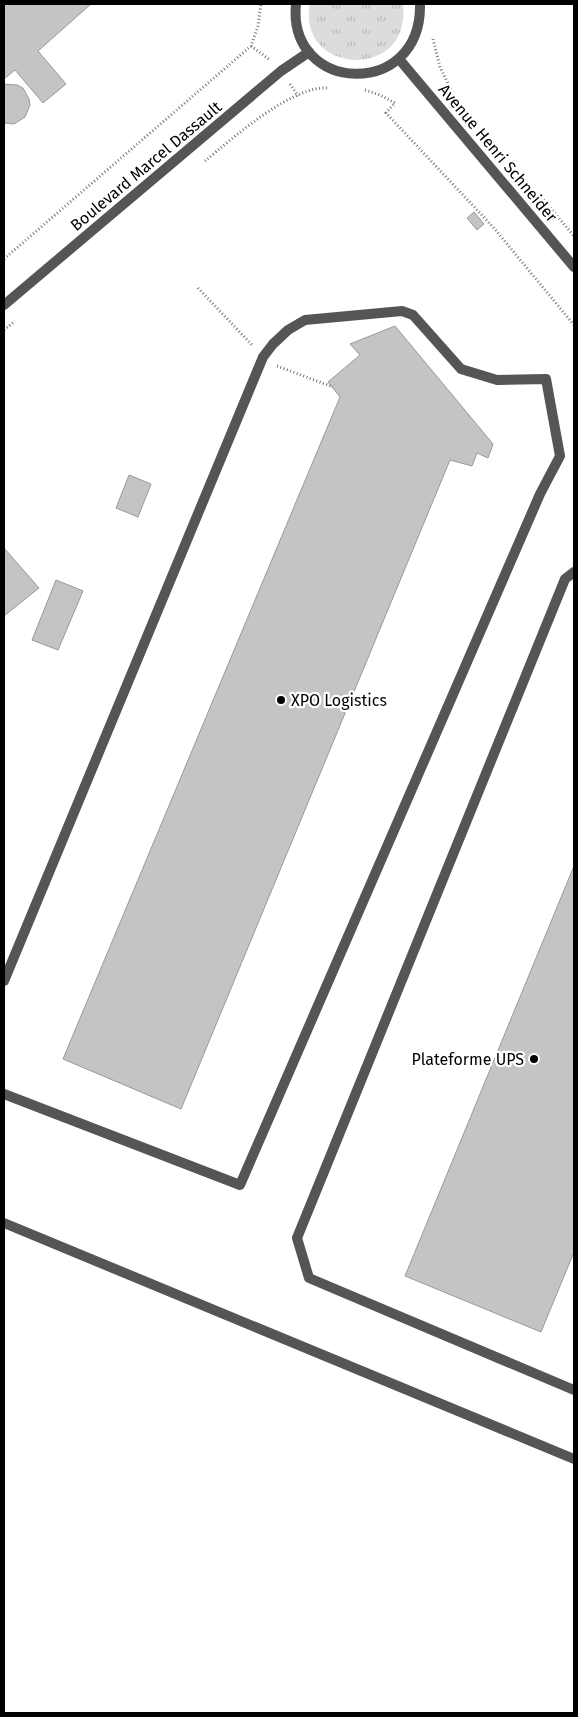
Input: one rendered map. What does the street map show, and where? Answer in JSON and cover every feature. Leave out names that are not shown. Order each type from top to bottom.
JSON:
[{"type":"street","points":[[296,4],[297,27],[309,52],[332,69],[360,75],[387,68],[409,48],[417,34],[420,4]]},
{"type":"street","name":"Boulevard Marcel Dassault","points":[[4,305],[281,71],[309,52]]},
{"type":"street","name":"Avenue Henri Schneider","points":[[399,59],[574,267]]},
{"type":"street","points":[[4,981],[263,357],[273,344],[288,330],[305,320],[402,311],[413,315],[461,369],[497,380],[546,379],[560,456],[540,494],[240,1185],[4,1094]]},
{"type":"street","points":[[574,572],[565,580],[297,1238],[309,1278],[574,1390]]},
{"type":"street","points":[[4,1223],[574,1459]]},
{"type":"path","points":[[4,259],[251,46],[258,26],[261,4]]},
{"type":"path","points":[[432,31],[433,46],[440,67],[453,94]]},
{"type":"path","points":[[199,166],[252,122],[303,94],[324,87],[334,88]]},
{"type":"path","points":[[364,90],[380,95],[394,103],[386,113],[493,227],[574,325]]},
{"type":"path","points":[[540,196],[574,236]]},
{"type":"path","points":[[4,330],[19,317]]},
{"type":"green space","points":[[310,4],[403,4],[401,29],[390,47],[374,57],[355,60],[336,56],[320,45],[310,28]]},
{"type":"building","points":[[4,4],[91,4],[38,51],[66,84],[43,103],[15,70],[4,79]]},
{"type":"building","points":[[4,84],[17,85],[23,88],[29,99],[30,105],[25,117],[14,124],[4,123]]},
{"type":"building","points":[[474,212],[484,224],[477,230],[467,218]]},
{"type":"building","name":"XPO Logistics","points":[[395,326],[493,444],[488,458],[477,453],[472,466],[450,460],[181,1109],[63,1059],[340,397],[328,382],[360,355],[350,344]]},
{"type":"building","points":[[129,475],[151,484],[138,517],[116,508]]},
{"type":"building","points":[[4,548],[39,588],[4,616]]},
{"type":"building","points":[[56,580],[83,591],[58,650],[32,640]]},
{"type":"building","name":"Plateforme UPS","points":[[574,866],[574,1252],[541,1332],[405,1276]]},
{"type":"place","name":"XPO Logistics","points":[[281,700]]},
{"type":"place","name":"Plateforme UPS","points":[[534,1059]]}]
